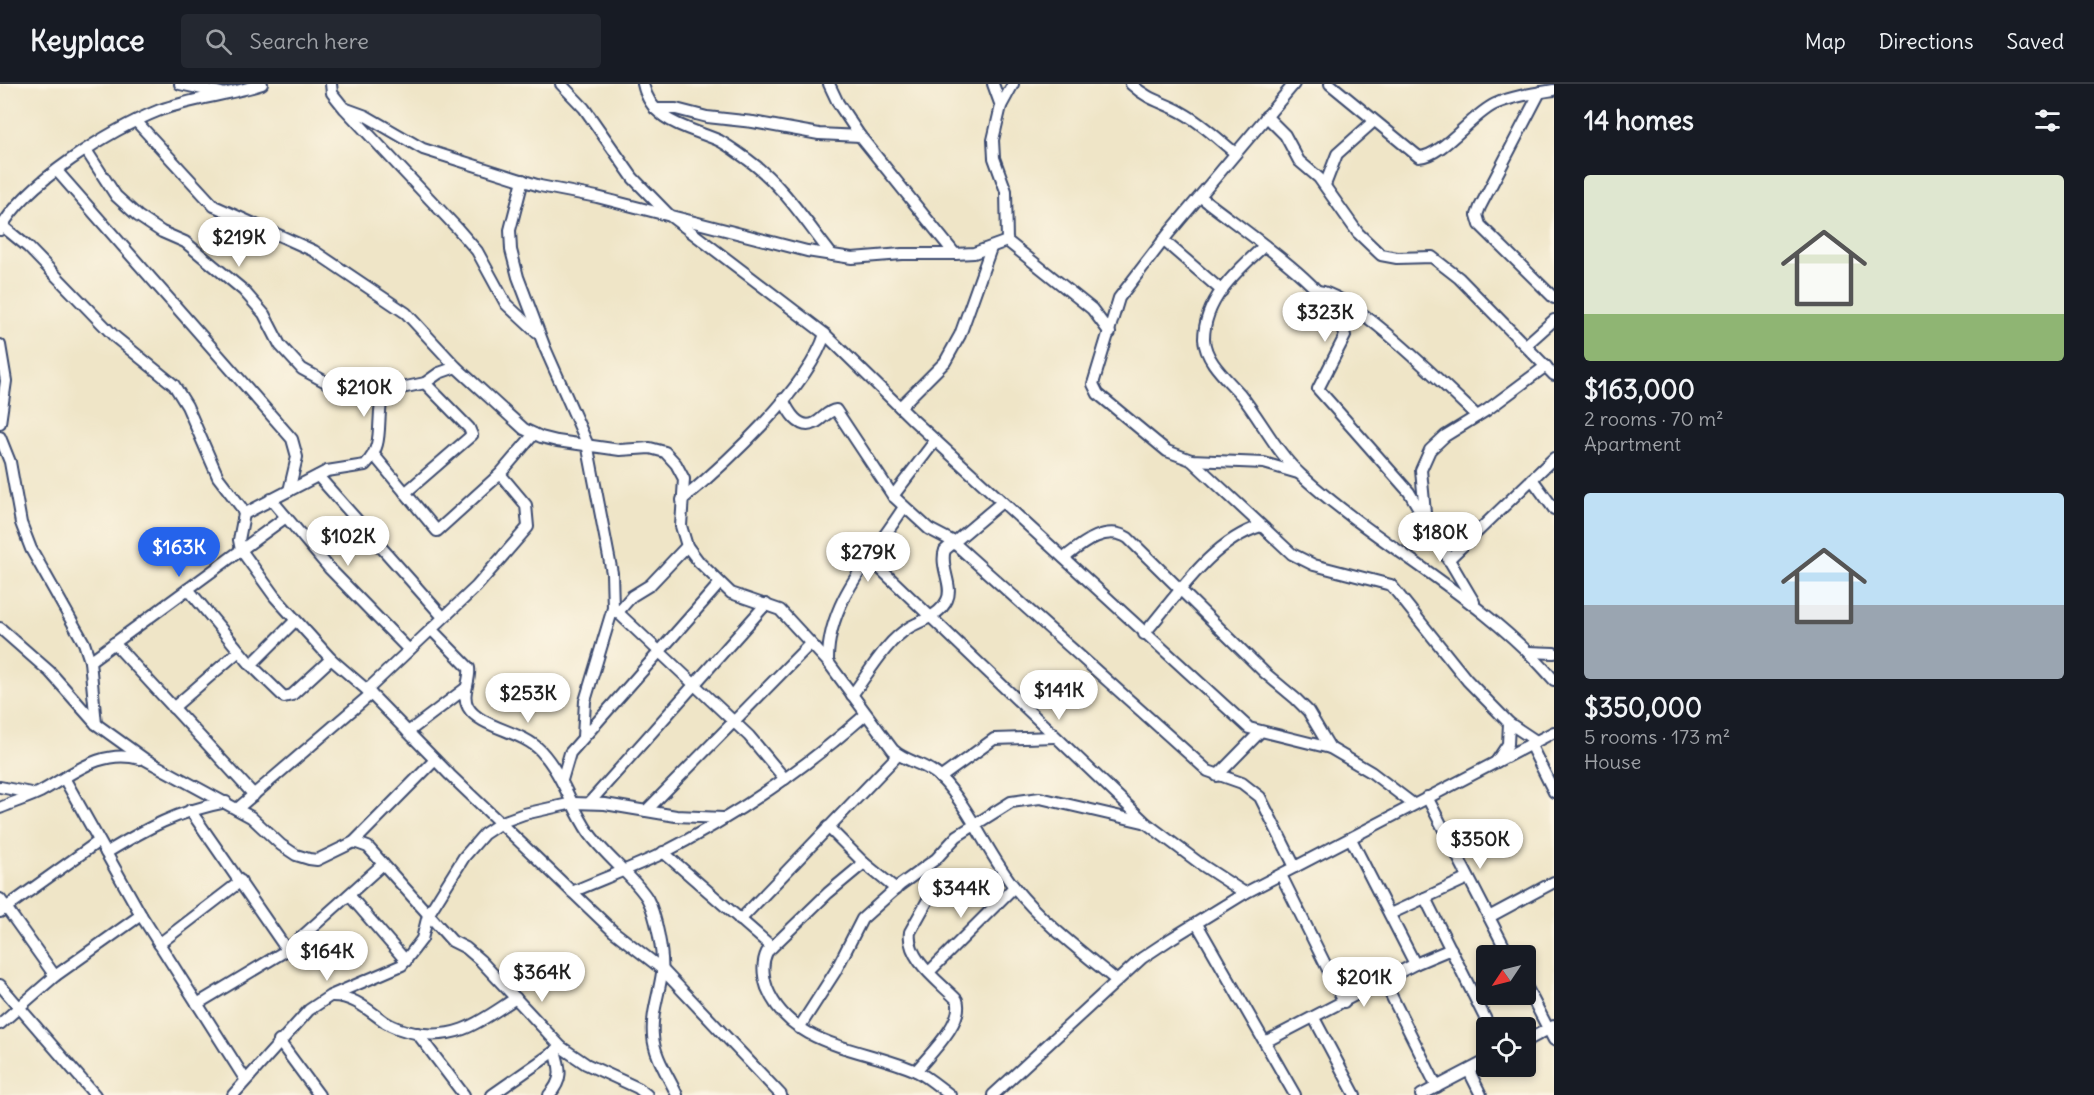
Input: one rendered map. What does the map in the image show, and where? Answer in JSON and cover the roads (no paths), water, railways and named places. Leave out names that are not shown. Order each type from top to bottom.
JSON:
[{"type":"street","points":[[180,84],[225,93]]},
{"type":"street","points":[[262,84],[161,110],[136,122],[86,150],[57,171],[16,206],[1,227],[28,247],[115,337],[174,385],[187,406],[218,477],[234,495],[243,514],[239,540],[241,550],[295,621],[331,659],[369,692],[435,760],[613,931],[662,969],[782,1095]]},
{"type":"street","points":[[331,84],[332,93],[344,108],[477,251],[506,304],[531,325],[542,341]]},
{"type":"street","points":[[561,84],[594,121],[633,178],[669,215],[825,334],[935,441],[1249,728],[1330,748],[1371,772],[1413,804]]},
{"type":"street","points":[[644,84],[655,109],[681,129],[720,141],[770,177],[801,213],[832,255]]},
{"type":"street","points":[[829,84],[838,103],[860,135],[955,254]]},
{"type":"street","points":[[993,84],[1002,106]]},
{"type":"street","points":[[1007,241],[1006,191],[994,158],[993,140],[1002,106],[1013,84]]},
{"type":"street","points":[[1131,84],[1145,98],[1172,107],[1202,125],[1235,153]]},
{"type":"street","points":[[1330,84],[1413,154],[1423,157],[1440,148],[1477,115],[1496,104],[1548,91]]},
{"type":"street","points":[[1289,86],[1201,197],[1163,240],[1119,298],[1112,315],[1110,333],[1094,374],[1093,384],[1098,394],[1167,452],[1191,460],[1264,463],[1299,473]]},
{"type":"street","points":[[1548,91],[1554,102]]},
{"type":"street","points":[[1548,91],[1487,192],[1478,215],[1480,225],[1554,298]]},
{"type":"street","points":[[344,108],[366,116],[423,149],[523,180],[669,215],[729,233],[832,255],[852,258],[955,254],[991,248],[1007,241]]},
{"type":"street","points":[[655,109],[676,109],[707,117],[753,122],[819,134],[860,135]]},
{"type":"street","points":[[1266,116],[1285,135],[1299,161],[1325,185],[1359,233],[1381,255],[1397,258],[1432,256],[1459,278],[1554,375]]},
{"type":"street","points":[[1325,185],[1337,153],[1374,121]]},
{"type":"street","points":[[136,122],[214,206],[314,251],[387,298],[406,313],[456,367],[524,429],[557,441],[587,443],[620,450],[650,448],[665,452],[676,464],[684,479],[681,526],[687,546],[720,583],[740,597],[780,610],[828,662],[865,715],[898,755],[923,764],[957,796],[974,827],[1028,904],[1116,981]]},
{"type":"street","points":[[86,150],[116,196],[138,216],[162,232],[185,242],[243,290],[264,314],[280,345],[303,369],[354,397],[383,394],[425,383],[439,373],[456,367]]},
{"type":"street","points":[[57,171],[292,439],[297,457],[289,491]]},
{"type":"street","points":[[523,180],[510,230],[511,250],[518,277],[542,341],[587,443],[612,573],[615,610],[585,701],[586,730],[583,737]]},
{"type":"street","points":[[1201,197],[1318,291],[1340,318],[1346,336],[1318,386],[1320,393],[1409,492],[1477,608]]},
{"type":"street","points":[[1163,240],[1222,291]]},
{"type":"street","points":[[1007,241],[1092,309],[1110,333]]},
{"type":"street","points":[[1264,246],[1227,282],[1205,330],[1204,341],[1220,373],[1240,394],[1299,473],[1365,527],[1477,608],[1528,652],[1554,680]]},
{"type":"street","points":[[900,406],[945,362],[960,335],[991,248]]},
{"type":"street","points":[[1318,291],[1336,296],[1399,343],[1477,416]]},
{"type":"street","points":[[1526,345],[1554,320]]},
{"type":"street","points":[[682,500],[734,454],[783,399],[812,364],[825,334]]},
{"type":"street","points":[[0,345],[6,381],[0,423]]},
{"type":"street","points":[[1426,520],[1421,494],[1422,462],[1430,450],[1445,436],[1546,366]]},
{"type":"street","points":[[405,493],[472,433],[425,383]]},
{"type":"street","points":[[243,514],[339,467],[365,465],[374,454],[378,442],[378,411],[383,394]]},
{"type":"street","points":[[783,399],[792,417],[803,423],[815,423],[836,410],[892,496],[904,507],[929,529],[952,541],[1217,776],[1242,783],[1260,797],[1295,867]]},
{"type":"street","points":[[374,454],[436,531],[500,474],[534,434]]},
{"type":"street","points":[[0,437],[10,462],[21,523],[31,549],[84,643],[90,661],[96,723]]},
{"type":"street","points":[[892,496],[935,441]]},
{"type":"street","points":[[1448,560],[1554,458]]},
{"type":"street","points":[[1191,460],[1292,555],[1391,585],[1441,650],[1509,723],[1533,742],[1554,792]]},
{"type":"street","points":[[237,809],[369,692],[409,650],[476,587],[528,527],[526,505],[500,474]]},
{"type":"street","points":[[318,476],[443,617]]},
{"type":"street","points":[[1532,479],[1554,509]]},
{"type":"street","points":[[271,499],[329,568],[409,650]]},
{"type":"street","points":[[852,695],[901,634],[932,616],[949,597],[942,562],[945,550],[952,541],[1002,502]]},
{"type":"street","points":[[828,662],[830,629],[858,571],[885,538],[904,507]]},
{"type":"street","points":[[90,661],[286,517]]},
{"type":"street","points":[[1144,634],[1227,544],[1248,530],[1261,526]]},
{"type":"street","points":[[1064,558],[1088,541],[1105,533],[1119,533],[1265,673],[1308,711],[1330,748]]},
{"type":"street","points":[[615,610],[650,585],[687,546]]},
{"type":"street","points":[[868,557],[1146,823],[1202,865],[1245,893]]},
{"type":"street","points":[[562,780],[570,753],[720,583]]},
{"type":"street","points":[[188,589],[250,665],[279,693],[288,697],[331,659]]},
{"type":"street","points":[[590,802],[766,604]]},
{"type":"street","points":[[615,610],[661,650],[734,721],[785,779]]},
{"type":"street","points":[[250,665],[295,621]]},
{"type":"street","points":[[0,628],[50,672],[96,723],[146,760],[251,817],[281,845],[296,855],[309,859],[317,860],[354,842],[435,760]]},
{"type":"street","points":[[431,629],[470,668],[466,688],[469,710],[485,722],[510,730],[528,740],[542,752],[562,780],[590,834],[638,888],[654,912],[662,969],[652,1022],[653,1040],[677,1095]]},
{"type":"street","points":[[114,643],[254,795]]},
{"type":"street","points":[[646,811],[810,644]]},
{"type":"street","points":[[173,708],[239,651]]},
{"type":"street","points":[[1528,652],[1554,653]]},
{"type":"street","points":[[408,732],[466,688]]},
{"type":"street","points":[[572,892],[663,852],[723,818],[826,750],[865,715]]},
{"type":"street","points":[[1494,765],[1508,744],[1509,723]]},
{"type":"street","points":[[1217,776],[1260,732]]},
{"type":"street","points":[[993,1095],[1002,1090],[1142,958],[1245,893],[1427,796],[1494,765],[1554,732]]},
{"type":"street","points":[[940,778],[994,739],[1055,737]]},
{"type":"street","points":[[740,920],[898,755]]},
{"type":"street","points":[[0,808],[37,793],[103,757],[129,756],[146,760]]},
{"type":"street","points":[[64,778],[141,915],[245,1079]]},
{"type":"street","points":[[0,787],[19,793],[37,793]]},
{"type":"street","points":[[1427,796],[1503,945]]},
{"type":"street","points":[[799,1028],[835,972],[862,919],[924,868],[957,836],[1011,802],[1040,798],[1146,823]]},
{"type":"street","points":[[106,853],[152,825],[190,810],[226,802]]},
{"type":"street","points":[[237,1093],[245,1079],[309,1010],[330,996],[389,973],[406,961],[422,939],[428,915],[465,857],[484,834],[502,822],[524,814],[573,803],[590,802],[676,816],[723,818]]},
{"type":"street","points":[[190,810],[242,881],[287,950]]},
{"type":"street","points":[[828,827],[864,863],[896,889]]},
{"type":"street","points":[[1351,838],[1415,964]]},
{"type":"street","points":[[55,975],[2,906],[99,841]]},
{"type":"street","points":[[354,842],[368,847],[452,940],[480,960],[495,979],[516,998],[558,1049],[638,1088],[647,1095]]},
{"type":"street","points":[[663,852],[772,947]]},
{"type":"street","points":[[864,863],[828,893],[772,947],[763,961],[765,982],[776,1004],[799,1028],[845,1048],[916,1071],[950,1095]]},
{"type":"street","points":[[197,1004],[287,950],[383,864]]},
{"type":"street","points":[[916,1071],[949,1031],[959,1008],[957,1000],[917,958],[909,940],[910,932],[934,890],[934,883],[924,868]]},
{"type":"street","points":[[1281,875],[1344,1002]]},
{"type":"street","points":[[1390,914],[1468,878]]},
{"type":"street","points":[[159,944],[242,881]]},
{"type":"street","points":[[1489,917],[1554,882]]},
{"type":"street","points":[[929,972],[1014,887]]},
{"type":"street","points":[[349,895],[406,961]]},
{"type":"street","points":[[1425,898],[1484,1017]]},
{"type":"street","points":[[0,1024],[55,975],[141,915]]},
{"type":"street","points":[[1197,924],[1295,1095]]},
{"type":"street","points":[[1265,1042],[1415,964],[1450,949]]},
{"type":"street","points":[[1384,981],[1437,1087]]},
{"type":"street","points":[[0,986],[95,1095]]},
{"type":"street","points":[[330,996],[344,996],[357,1002],[388,1024],[417,1033],[444,1036],[467,1028],[516,998]]},
{"type":"street","points":[[1536,1003],[1551,1028],[1554,1040]]},
{"type":"street","points":[[1314,1018],[1355,1095]]},
{"type":"street","points":[[1536,1036],[1551,1028]]},
{"type":"street","points":[[417,1033],[464,1095]]},
{"type":"street","points":[[279,1041],[319,1095]]},
{"type":"street","points":[[492,1095],[558,1049]]},
{"type":"street","points":[[549,1095],[560,1081],[558,1049]]},
{"type":"street","points":[[1421,1095],[1476,1067]]},
{"type":"street","points":[[1469,1071],[1481,1095]]}]
